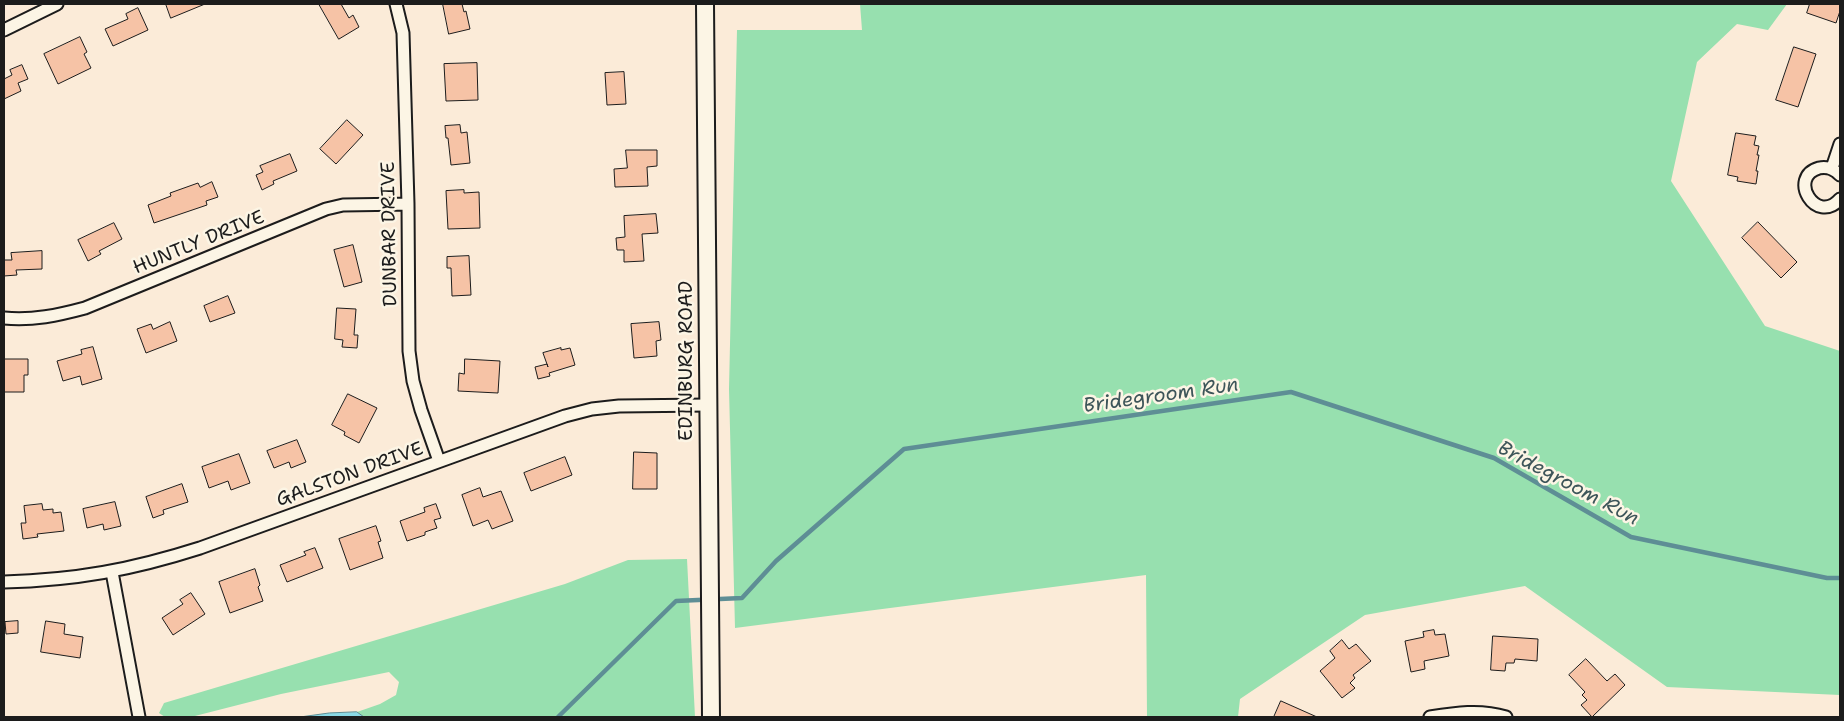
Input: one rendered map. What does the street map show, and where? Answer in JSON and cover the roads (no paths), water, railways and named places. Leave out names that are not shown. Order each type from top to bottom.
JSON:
[{"type":"main road","name":"EDINBURG ROAD","points":[[705,4],[710,717]]},
{"type":"street","points":[[4,30],[57,4]]},
{"type":"street","name":"DUNBAR DRIVE","points":[[396,4],[403,33],[408,204],[409,351],[413,381],[439,461]]},
{"type":"street","points":[[1840,144],[1836,172],[1825,167],[1816,169],[1808,176],[1805,188],[1807,197],[1814,204],[1821,207],[1834,205],[1840,199]]},
{"type":"street","name":"HUNTLY DRIVE","points":[[4,318],[32,318],[85,308],[326,209],[343,206],[408,204]]},
{"type":"street","name":"GALSTON DRIVE","points":[[4,582],[42,581],[112,572],[151,563],[200,548],[565,416],[592,409],[619,406],[708,405]]},
{"type":"street","points":[[112,572],[139,717]]},
{"type":"street","points":[[1430,717],[1460,712],[1482,712],[1506,717]]},
{"type":"water","points":[[357,712],[364,717],[300,717],[329,713]]},
{"type":"waterway","name":"Bridegroom Run","points":[[558,717],[676,601],[742,598],[776,561],[904,449],[1291,392],[1494,458],[1631,537],[1827,578],[1840,578]]}]
